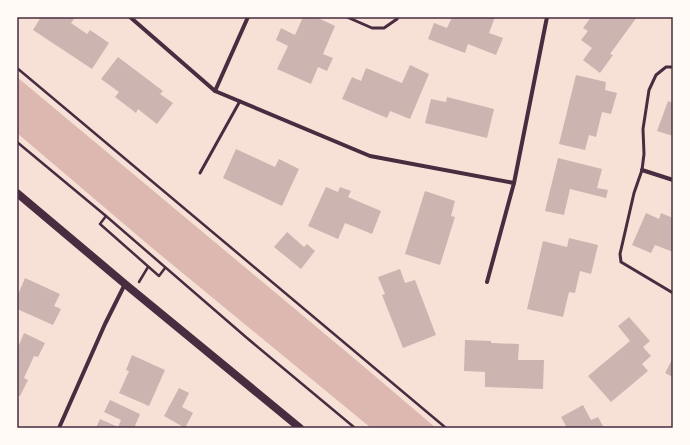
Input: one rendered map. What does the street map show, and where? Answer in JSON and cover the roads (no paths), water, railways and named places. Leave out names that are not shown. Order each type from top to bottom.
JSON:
[{"type":"main road","points":[[17,193],[133,291],[300,428]]},
{"type":"street","points":[[130,17],[215,91],[370,156],[514,183]]},
{"type":"street","points":[[215,91],[248,17]]},
{"type":"street","points":[[487,282],[514,183],[547,17]]},
{"type":"street","points":[[642,170],[673,180]]},
{"type":"street","points":[[59,428],[105,324],[125,284]]},
{"type":"lane","points":[[347,17],[372,28],[384,28],[398,17]]},
{"type":"lane","points":[[673,66],[666,67],[656,75],[649,90],[643,129],[644,154],[642,170],[634,193],[620,254],[621,262],[673,293]]},
{"type":"lane","points":[[200,173],[240,101]]}]
